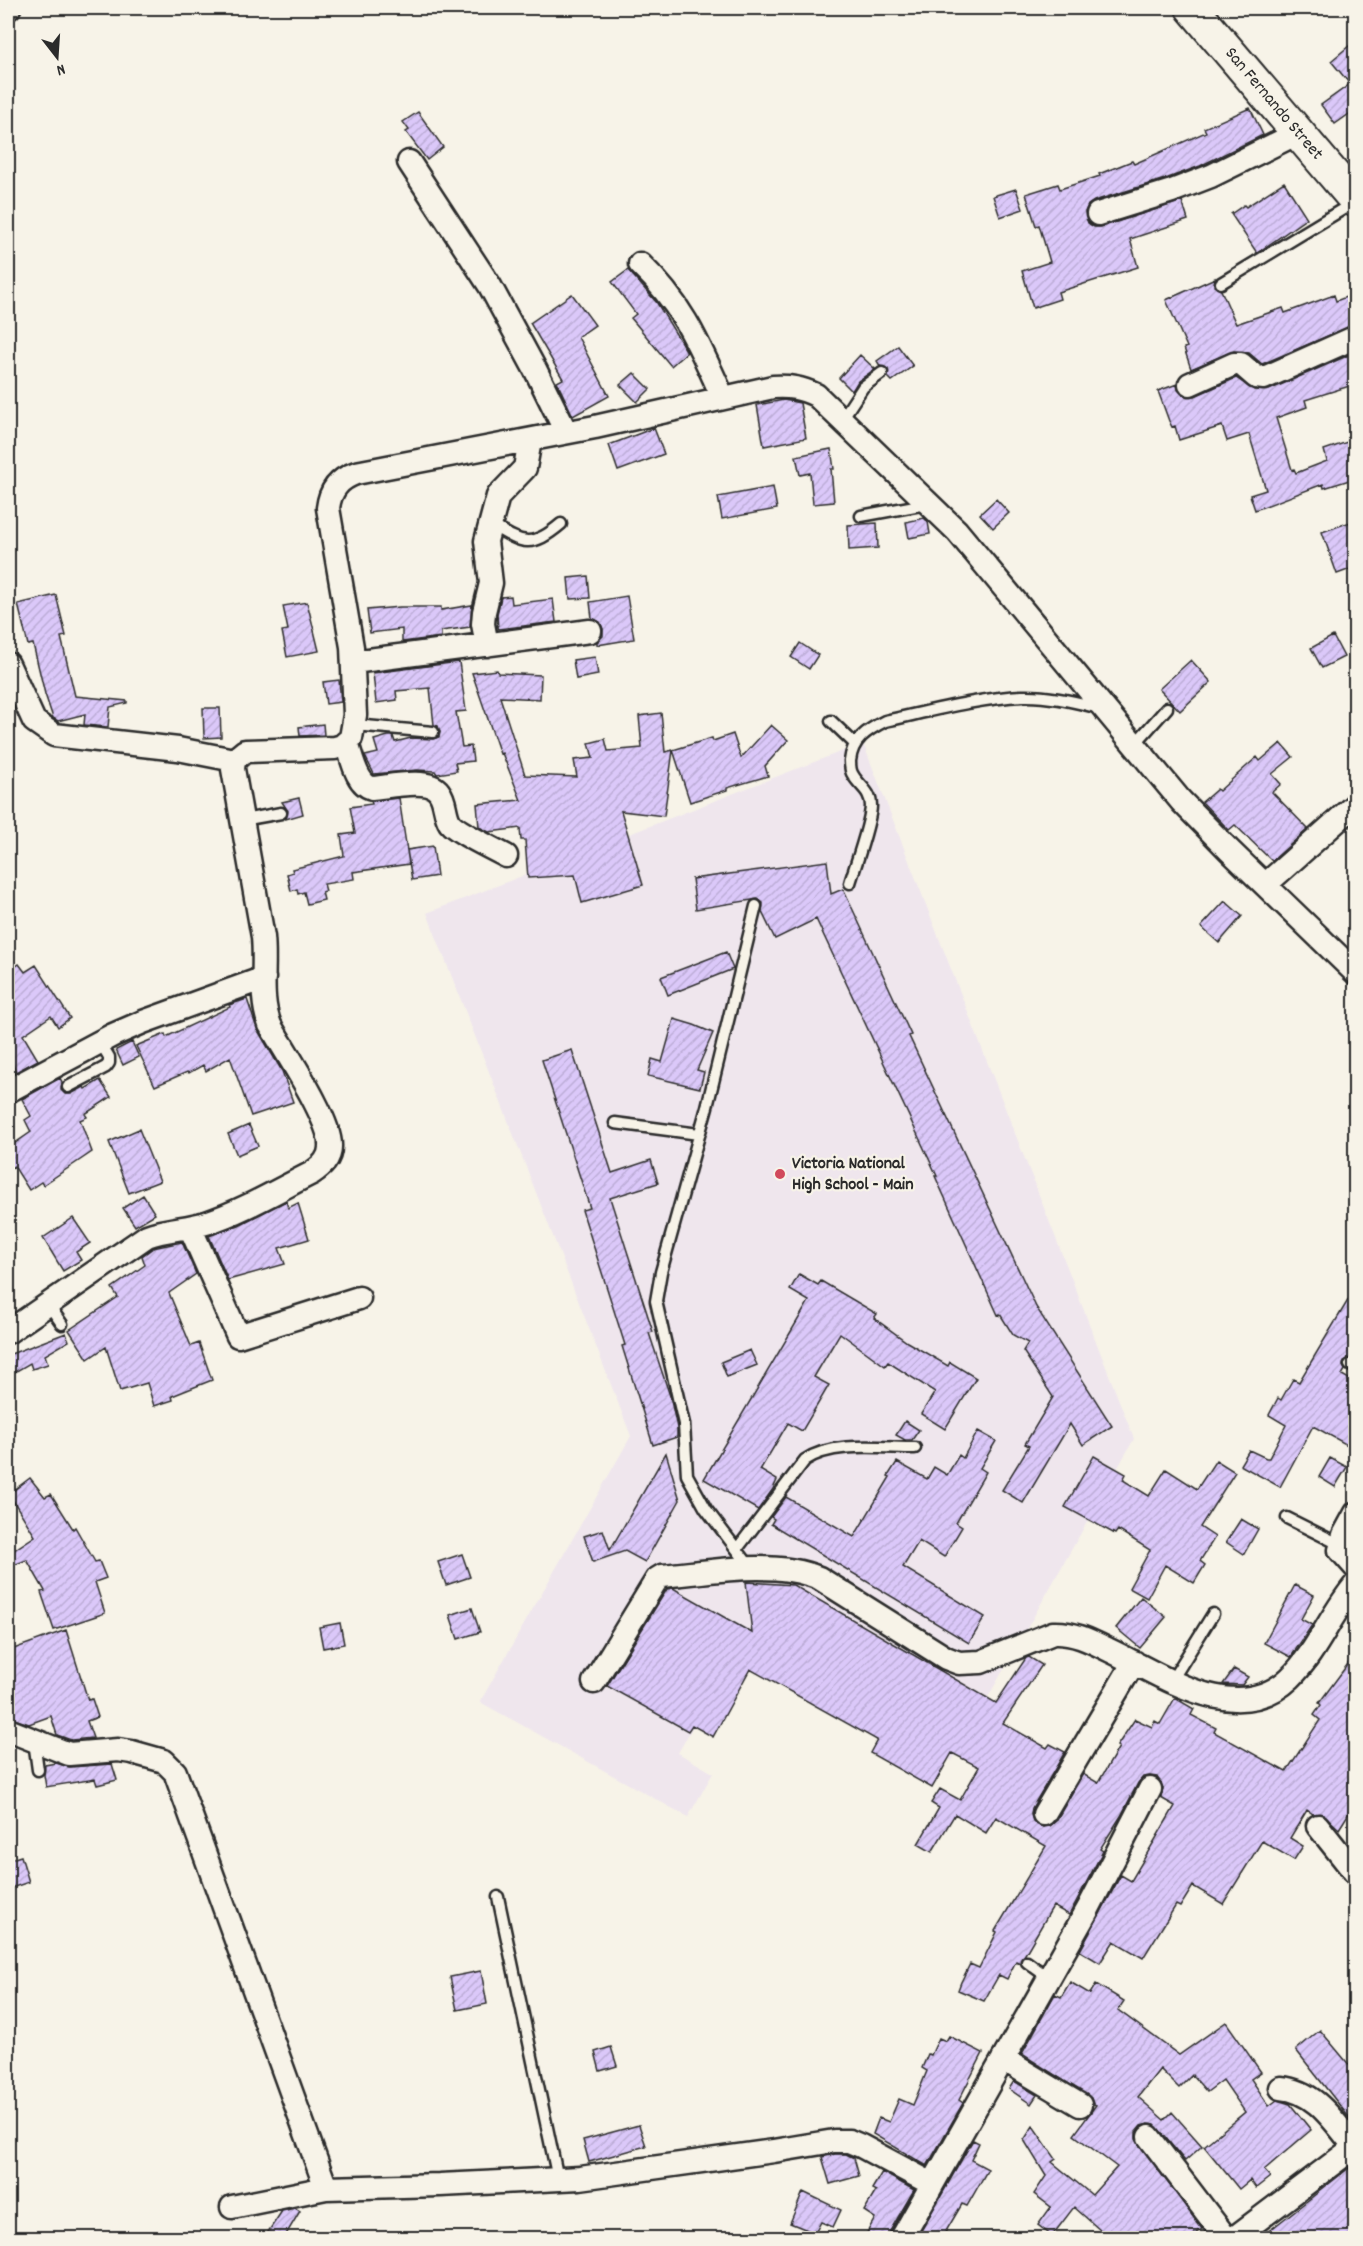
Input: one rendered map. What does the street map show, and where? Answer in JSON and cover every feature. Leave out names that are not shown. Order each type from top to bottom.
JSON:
[{"type":"main road","name":"San Fernando Street","points":[[1192,8],[1298,133],[1351,188]]},
{"type":"street","points":[[1098,214],[1211,176],[1298,133]]},
{"type":"street","points":[[409,162],[489,286],[536,371],[566,432]]},
{"type":"street","points":[[640,264],[658,281],[686,320],[723,399]]},
{"type":"street","points":[[1190,384],[1234,364],[1241,364],[1256,377],[1264,378],[1356,337]]},
{"type":"street","points":[[506,856],[455,827],[447,815],[441,794],[436,788],[416,783],[372,788],[366,787],[359,778],[350,734],[352,646],[328,508],[329,497],[335,487],[345,477],[356,473],[530,440],[773,387],[790,386],[816,395],[930,503],[957,531],[1181,801],[1265,885],[1351,961]]},
{"type":"street","points":[[487,645],[483,624],[491,583],[486,552],[489,524],[498,496],[525,468],[530,440]]},
{"type":"street","points":[[353,662],[590,631]]},
{"type":"street","points":[[8,664],[34,721],[54,735],[178,749],[234,760]]},
{"type":"street","points":[[8,1332],[147,1236],[162,1230],[190,1227],[219,1218],[312,1173],[322,1166],[329,1155],[331,1145],[322,1118],[265,1013],[263,995],[266,959],[233,769],[234,760],[245,751],[335,748],[350,734]]},
{"type":"street","points":[[1265,885],[1356,804]]},
{"type":"street","points":[[8,1091],[143,1022],[264,978]]},
{"type":"street","points":[[190,1227],[238,1336],[359,1298]]},
{"type":"street","points":[[1356,1512],[1340,1547],[1356,1568]]},
{"type":"street","points":[[594,1682],[657,1579],[662,1576],[779,1568],[807,1573],[819,1578],[946,1658],[958,1663],[981,1662],[1053,1633],[1064,1632],[1088,1640],[1193,1690],[1225,1700],[1243,1700],[1271,1692],[1298,1669],[1336,1610],[1356,1584]]},
{"type":"street","points":[[1044,1814],[1134,1662]]},
{"type":"street","points":[[8,1730],[69,1754],[118,1750],[132,1752],[164,1761],[175,1772],[326,2188]]},
{"type":"street","points":[[902,2238],[1088,1908],[1150,1789]]},
{"type":"street","points":[[1318,1826],[1356,1874]]},
{"type":"street","points":[[1003,2060],[1080,2105]]},
{"type":"street","points":[[1234,2238],[1354,2150],[1316,2102],[1304,2094],[1281,2088]]},
{"type":"street","points":[[1149,2137],[1226,2238]]},
{"type":"street","points":[[232,2207],[326,2188],[558,2179],[617,2173],[834,2141],[861,2146],[932,2184]]},
{"type":"lane","points":[[1221,283],[1351,188]]},
{"type":"lane","points":[[842,419],[863,387],[882,373]]},
{"type":"lane","points":[[861,516],[930,503]]},
{"type":"lane","points":[[489,524],[514,539],[532,542],[548,535],[561,524]]},
{"type":"lane","points":[[850,883],[871,808],[869,793],[852,774],[851,751],[869,729],[885,721],[1024,696],[1061,699],[1103,708]]},
{"type":"lane","points":[[1134,746],[1167,708]]},
{"type":"lane","points":[[831,721],[855,744]]},
{"type":"lane","points":[[350,734],[433,732]]},
{"type":"lane","points":[[243,820],[280,813]]},
{"type":"lane","points":[[752,1569],[706,1509],[687,1475],[684,1424],[656,1301],[661,1272],[699,1134],[756,906]]},
{"type":"lane","points":[[68,1087],[106,1067],[109,1063],[109,1057],[100,1042]]},
{"type":"lane","points":[[615,1123],[699,1134]]},
{"type":"lane","points":[[48,1304],[62,1324]]},
{"type":"lane","points":[[737,1549],[805,1460],[816,1453],[833,1448],[915,1448]]},
{"type":"lane","points":[[1287,1518],[1340,1547]]},
{"type":"lane","points":[[1172,1680],[1213,1614]]},
{"type":"lane","points":[[34,1741],[38,1770]]},
{"type":"lane","points":[[498,1897],[558,2179]]},
{"type":"lane","points":[[1027,1962],[1049,1978]]},
{"type":"shaded area","name":"Victoria National High School - Main","points":[[863,743],[1134,1439],[952,1761],[740,1643],[678,1753],[713,1773],[688,1817],[480,1702],[631,1436],[427,913]]},
{"type":"building","points":[[1356,40],[1356,109],[1335,124],[1321,105],[1350,84],[1331,61]]},
{"type":"building","points":[[1250,108],[1263,135],[1200,166],[1094,201],[1088,205],[1085,212],[1088,223],[1094,227],[1101,227],[1182,201],[1188,220],[1130,239],[1138,267],[1058,292],[1060,299],[1033,308],[1022,271],[1050,262],[1039,225],[1036,226],[1026,194],[1058,184],[1060,189],[1100,176],[1099,174],[1132,161],[1134,164],[1206,132],[1204,128]]},
{"type":"building","points":[[418,112],[443,147],[427,160],[406,132],[409,130],[403,122]]},
{"type":"building","points":[[1284,182],[1307,218],[1257,253],[1231,214]]},
{"type":"building","points":[[1016,189],[1023,209],[1000,217],[993,196]]},
{"type":"building","points":[[628,270],[657,303],[687,352],[671,366],[631,318],[636,314],[612,282]]},
{"type":"building","points":[[1215,278],[1214,286],[1221,290],[1236,324],[1283,308],[1285,313],[1334,295],[1336,301],[1356,293],[1356,324],[1262,364],[1249,353],[1234,351],[1191,369],[1184,348],[1187,347],[1166,300]]},
{"type":"building","points":[[572,294],[595,325],[578,337],[609,396],[573,416],[557,382],[563,379],[530,323]]},
{"type":"building","points":[[898,346],[913,366],[892,381],[888,377],[888,369],[880,366],[877,361]]},
{"type":"building","points":[[1356,352],[1356,384],[1305,400],[1307,407],[1276,418],[1292,470],[1294,469],[1296,473],[1327,461],[1324,450],[1356,439],[1356,478],[1324,488],[1323,484],[1255,510],[1250,495],[1266,490],[1249,434],[1227,441],[1222,426],[1179,440],[1175,426],[1172,427],[1169,421],[1158,391],[1177,384],[1178,390],[1183,395],[1195,396],[1236,378],[1254,390],[1269,390]]},
{"type":"building","points":[[860,355],[875,369],[858,381],[852,391],[839,378]]},
{"type":"building","points":[[634,373],[650,389],[637,402],[620,385]]},
{"type":"building","points":[[784,400],[800,403],[806,438],[764,446],[757,405]]},
{"type":"building","points":[[654,428],[664,454],[618,471],[609,445]]},
{"type":"building","points":[[831,449],[834,469],[831,469],[834,502],[813,504],[810,473],[800,475],[796,456]]},
{"type":"building","points":[[773,487],[777,509],[722,519],[718,497]]},
{"type":"building","points":[[996,499],[1009,513],[993,528],[980,514]]},
{"type":"building","points":[[924,518],[928,522],[930,534],[909,538],[906,522]]},
{"type":"building","points":[[1356,520],[1356,567],[1337,574],[1322,532]]},
{"type":"building","points":[[877,523],[878,548],[849,550],[848,525]]},
{"type":"building","points":[[588,576],[590,598],[570,599],[568,578]]},
{"type":"building","points":[[56,595],[66,636],[61,637],[75,696],[127,701],[127,703],[110,707],[108,727],[84,725],[85,714],[58,721],[53,718],[33,644],[28,645],[18,604]]},
{"type":"building","points":[[511,596],[512,604],[553,599],[556,622],[498,629],[497,614],[501,597]]},
{"type":"building","points":[[627,596],[634,639],[597,645],[603,636],[603,629],[600,622],[592,618],[590,602]]},
{"type":"building","points":[[307,602],[319,651],[287,657],[282,631],[288,630],[283,606]]},
{"type":"building","points":[[472,605],[470,627],[441,631],[441,637],[402,642],[402,629],[370,633],[367,610],[441,607],[441,610]]},
{"type":"building","points":[[1333,636],[1344,657],[1322,668],[1311,648]]},
{"type":"building","points":[[800,643],[818,655],[809,669],[791,657]]},
{"type":"building","points":[[595,657],[598,675],[576,679],[573,660]]},
{"type":"building","points":[[1191,660],[1211,682],[1180,711],[1159,689]]},
{"type":"building","points":[[459,662],[466,711],[456,712],[462,747],[471,746],[473,761],[455,763],[457,771],[437,774],[435,771],[417,770],[374,774],[365,756],[378,753],[374,740],[388,736],[393,736],[395,742],[411,738],[433,739],[439,737],[440,732],[438,726],[434,725],[430,688],[396,691],[397,700],[376,703],[373,673]]},
{"type":"building","points":[[497,670],[498,673],[541,675],[540,699],[500,697],[525,775],[577,777],[574,760],[593,758],[589,743],[605,739],[608,751],[642,748],[639,716],[661,713],[665,752],[673,750],[664,816],[621,811],[643,885],[582,903],[575,875],[528,878],[525,840],[521,840],[520,828],[489,832],[479,827],[477,804],[521,800],[502,753],[500,754],[472,673]]},
{"type":"building","points":[[339,680],[341,702],[326,704],[323,682]]},
{"type":"building","points":[[203,708],[220,708],[221,737],[204,738]]},
{"type":"building","points":[[323,724],[324,735],[300,736],[299,727]]},
{"type":"building","points":[[771,725],[788,740],[765,766],[768,776],[690,802],[673,750],[733,734],[741,758]]},
{"type":"building","points":[[1281,743],[1293,757],[1272,774],[1281,784],[1272,792],[1308,829],[1272,861],[1235,825],[1229,830],[1202,802],[1217,789],[1219,791],[1257,757],[1260,761]]},
{"type":"building","points":[[299,798],[303,814],[286,819],[288,811],[282,802]]},
{"type":"building","points":[[399,798],[409,864],[353,872],[354,879],[324,884],[326,891],[322,892],[324,900],[307,904],[304,892],[298,894],[297,889],[291,891],[287,874],[293,872],[292,869],[344,856],[341,835],[355,833],[350,807],[372,804],[371,801]]},
{"type":"building","points":[[433,846],[437,876],[412,880],[407,850]]},
{"type":"building","points":[[827,861],[831,894],[843,889],[1036,1307],[1112,1426],[1083,1445],[1070,1424],[1023,1503],[1002,1490],[1029,1446],[1025,1444],[1053,1397],[1023,1351],[1028,1343],[1013,1335],[1000,1314],[998,1315],[935,1176],[937,1176],[816,919],[775,939],[762,912],[763,903],[758,899],[696,909],[692,879]]},
{"type":"building","points":[[1225,901],[1242,916],[1219,943],[1201,927]]},
{"type":"building","points":[[726,952],[733,969],[668,995],[661,977]]},
{"type":"building","points":[[19,964],[25,972],[36,965],[70,1018],[58,1027],[51,1016],[23,1035],[38,1060],[16,1072],[8,1054],[8,972]]},
{"type":"building","points":[[247,999],[257,1029],[282,1071],[293,1102],[251,1116],[230,1057],[206,1071],[203,1065],[155,1086],[136,1046],[165,1034],[166,1037],[230,1007],[229,1005]]},
{"type":"building","points":[[674,1019],[713,1033],[697,1070],[704,1072],[700,1088],[648,1076],[652,1059],[662,1062]]},
{"type":"building","points":[[132,1042],[139,1057],[123,1065],[116,1050]]},
{"type":"building","points":[[572,1050],[612,1173],[651,1160],[658,1183],[610,1198],[653,1332],[649,1333],[670,1396],[677,1428],[677,1437],[653,1445],[622,1346],[625,1345],[582,1210],[590,1208],[542,1060]]},
{"type":"building","points":[[60,1078],[61,1090],[65,1094],[71,1094],[84,1087],[85,1089],[100,1080],[111,1097],[85,1114],[87,1117],[80,1120],[92,1152],[43,1185],[41,1182],[29,1190],[14,1166],[8,1170],[8,1148],[31,1132],[25,1120],[31,1116],[22,1099]]},
{"type":"building","points":[[249,1125],[258,1146],[237,1155],[228,1134]]},
{"type":"building","points":[[139,1129],[160,1181],[129,1193],[109,1142]]},
{"type":"building","points":[[143,1195],[155,1214],[135,1226],[123,1208]]},
{"type":"building","points":[[286,1201],[288,1208],[298,1203],[309,1239],[279,1248],[285,1264],[228,1280],[209,1236],[239,1225]]},
{"type":"building","points":[[73,1218],[90,1243],[76,1252],[81,1260],[63,1271],[43,1238]]},
{"type":"building","points":[[182,1242],[196,1274],[169,1293],[191,1346],[199,1343],[212,1380],[172,1396],[173,1400],[154,1406],[147,1383],[120,1391],[106,1347],[88,1359],[69,1330],[118,1297],[112,1288],[145,1265],[142,1256],[153,1248]]},
{"type":"building","points":[[799,1274],[818,1285],[821,1281],[877,1314],[874,1318],[907,1342],[948,1366],[950,1362],[976,1378],[945,1429],[921,1414],[935,1392],[888,1362],[885,1366],[840,1333],[814,1377],[829,1385],[802,1431],[788,1423],[760,1470],[777,1480],[758,1510],[704,1479],[809,1301],[790,1290]]},
{"type":"building","points":[[1356,1287],[1356,1352],[1352,1358],[1344,1361],[1345,1370],[1342,1375],[1356,1383],[1356,1438],[1351,1447],[1313,1426],[1280,1487],[1240,1465],[1249,1450],[1269,1458],[1286,1425],[1269,1415],[1278,1398],[1281,1400],[1293,1379],[1299,1382]]},
{"type":"building","points":[[66,1333],[69,1341],[45,1355],[48,1364],[32,1369],[30,1363],[8,1376],[8,1355]]},
{"type":"building","points":[[750,1350],[757,1365],[727,1377],[721,1362]]},
{"type":"building","points":[[905,1421],[919,1430],[912,1440],[905,1440],[896,1435]]},
{"type":"building","points":[[978,1431],[996,1441],[980,1468],[986,1472],[956,1523],[962,1527],[944,1557],[919,1541],[903,1567],[985,1617],[969,1643],[771,1524],[774,1519],[771,1517],[786,1497],[854,1537],[897,1462],[927,1479],[934,1467],[947,1475],[959,1455],[963,1458]]},
{"type":"building","points":[[666,1453],[680,1500],[645,1562],[625,1551],[593,1562],[584,1536],[603,1530],[610,1550]]},
{"type":"building","points":[[1094,1456],[1126,1474],[1123,1480],[1149,1496],[1166,1469],[1197,1489],[1216,1460],[1235,1472],[1200,1527],[1215,1537],[1200,1561],[1205,1565],[1194,1583],[1165,1565],[1147,1598],[1129,1588],[1150,1550],[1118,1530],[1115,1534],[1065,1507]]},
{"type":"building","points":[[1330,1458],[1347,1467],[1335,1487],[1319,1477]]},
{"type":"building","points":[[30,1478],[45,1497],[51,1494],[73,1529],[75,1527],[95,1562],[99,1561],[106,1578],[95,1582],[105,1613],[54,1630],[41,1592],[45,1591],[27,1560],[8,1567],[8,1554],[35,1536],[9,1494]]},
{"type":"building","points":[[1241,1519],[1258,1529],[1244,1554],[1226,1542]]},
{"type":"building","points":[[462,1554],[470,1577],[446,1585],[438,1562]]},
{"type":"building","points":[[746,1582],[793,1585],[996,1703],[1026,1658],[1029,1657],[1042,1665],[1003,1723],[1047,1748],[1050,1744],[1065,1752],[1032,1808],[1033,1821],[1043,1827],[1050,1826],[1056,1821],[1083,1774],[1098,1783],[1119,1747],[1117,1746],[1135,1719],[1152,1727],[1155,1721],[1160,1724],[1175,1698],[1194,1709],[1191,1715],[1216,1728],[1214,1732],[1286,1772],[1320,1720],[1314,1715],[1321,1705],[1319,1703],[1356,1653],[1356,1802],[1339,1829],[1323,1814],[1313,1814],[1307,1810],[1290,1838],[1303,1846],[1294,1860],[1262,1841],[1223,1904],[1193,1886],[1180,1907],[1176,1905],[1143,1958],[1114,1941],[1100,1963],[1080,1951],[1121,1875],[1131,1881],[1175,1806],[1161,1798],[1163,1788],[1157,1777],[1143,1777],[1100,1849],[1103,1851],[1069,1915],[1053,1906],[1020,1963],[1016,1961],[1007,1979],[999,1975],[984,2001],[958,1990],[961,1982],[970,1964],[979,1968],[997,1932],[995,1931],[1046,1846],[996,1817],[986,1833],[955,1814],[932,1852],[918,1844],[939,1808],[931,1803],[940,1789],[960,1800],[979,1767],[952,1753],[932,1788],[870,1753],[877,1740],[750,1669],[713,1737],[692,1725],[688,1731],[607,1686],[667,1589],[673,1588],[752,1633]]},
{"type":"building","points":[[1295,1585],[1314,1595],[1301,1619],[1312,1625],[1291,1657],[1264,1643]]},
{"type":"building","points":[[1141,1597],[1166,1617],[1140,1648],[1116,1628]]},
{"type":"building","points":[[472,1608],[480,1632],[458,1639],[450,1615]]},
{"type":"building","points":[[340,1623],[344,1644],[323,1648],[319,1627]]},
{"type":"building","points":[[66,1630],[88,1700],[92,1699],[98,1717],[87,1721],[93,1738],[71,1740],[57,1735],[51,1716],[29,1724],[8,1717],[8,1651]]},
{"type":"building","points":[[1234,1669],[1248,1677],[1242,1685],[1223,1684]]},
{"type":"building","points":[[56,1763],[70,1767],[112,1764],[117,1780],[97,1785],[95,1779],[46,1787],[45,1765]]},
{"type":"building","points":[[21,1856],[29,1882],[8,1889],[8,1860]]},
{"type":"building","points":[[481,1971],[487,2004],[457,2010],[450,1977]]},
{"type":"building","points":[[1070,1982],[1090,1994],[1096,1984],[1124,2001],[1118,2010],[1179,2055],[1226,2022],[1261,2072],[1251,2079],[1269,2106],[1277,2100],[1290,2104],[1311,2130],[1264,2170],[1270,2177],[1256,2188],[1250,2180],[1239,2189],[1204,2146],[1245,2112],[1223,2080],[1207,2092],[1192,2075],[1179,2088],[1160,2069],[1138,2097],[1164,2120],[1172,2112],[1202,2146],[1185,2161],[1155,2125],[1141,2126],[1136,2132],[1136,2139],[1202,2229],[1189,2238],[1109,2238],[1074,2207],[1052,2236],[1038,2225],[1051,2207],[1034,2194],[1046,2176],[1024,2140],[1033,2126],[1056,2159],[1052,2162],[1092,2195],[1117,2167],[1074,2135],[1096,2105],[1093,2104],[1091,2098],[1022,2054],[1055,1994],[1061,1997]]},
{"type":"building","points":[[1320,2030],[1356,2073],[1356,2126],[1296,2050]]},
{"type":"building","points":[[949,2036],[983,2053],[959,2100],[963,2103],[927,2166],[873,2134],[879,2118],[889,2122],[899,2099],[913,2105],[927,2071],[922,2068],[928,2054],[931,2055],[939,2038],[946,2041]]},
{"type":"building","points":[[611,2047],[617,2066],[600,2071],[595,2052]]},
{"type":"building","points":[[1014,2081],[1037,2095],[1031,2104],[1009,2089]]},
{"type":"building","points":[[639,2125],[646,2146],[589,2162],[583,2140]]},
{"type":"building","points":[[973,2140],[979,2143],[971,2160],[988,2169],[967,2206],[962,2204],[942,2238],[917,2238]]},
{"type":"building","points":[[846,2154],[854,2158],[859,2176],[830,2184],[822,2157]]},
{"type":"building","points":[[1349,2168],[1356,2177],[1356,2238],[1260,2238]]},
{"type":"building","points":[[882,2172],[914,2190],[890,2231],[889,2238],[864,2238],[875,2218],[864,2211],[876,2191],[872,2189]]},
{"type":"building","points":[[803,2192],[841,2210],[833,2227],[821,2222],[815,2233],[790,2223]]},
{"type":"building","points":[[295,2208],[300,2211],[284,2238],[264,2238],[282,2211]]},
{"type":"place","name":"Victoria National High School - Main","points":[[780,1174]]}]
